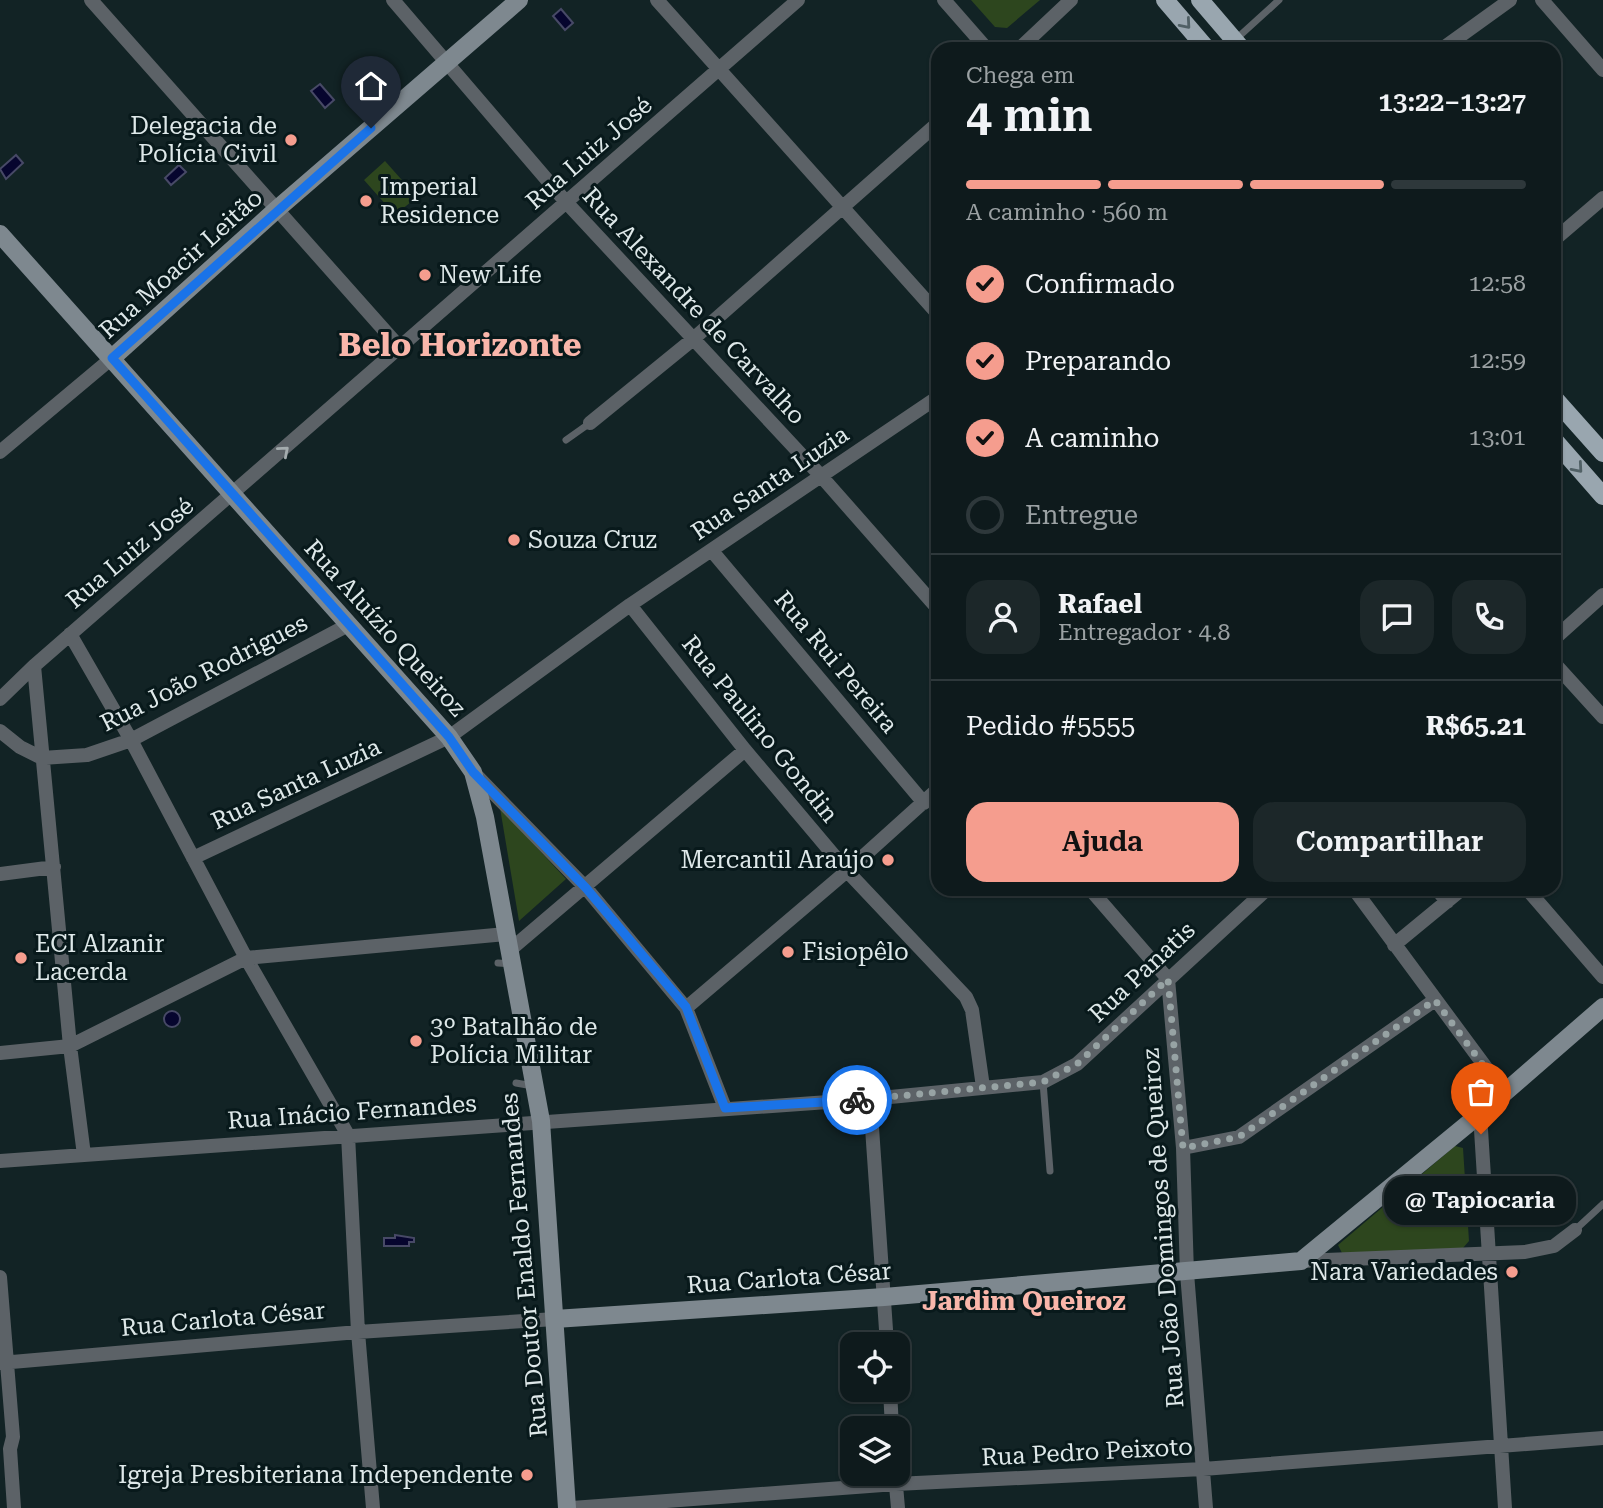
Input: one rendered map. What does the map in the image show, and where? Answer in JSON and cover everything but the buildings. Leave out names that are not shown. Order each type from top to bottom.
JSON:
[{"type":"main road","points":[[1165,0],[1201,42]]},
{"type":"main road","points":[[1200,0],[1235,42]]},
{"type":"main road","points":[[1561,406],[1603,453]]},
{"type":"main road","points":[[1561,448],[1603,496]]},
{"type":"street","points":[[91,0],[401,349]]},
{"type":"street","name":"Rua Alexandre de Carvalho","points":[[393,0],[566,202],[821,476],[931,601]]},
{"type":"street","name":"Rua Moacir Leitão","points":[[0,452],[112,358],[519,0]]},
{"type":"street","points":[[657,0],[931,306]]},
{"type":"street","name":"Rua Luiz José","points":[[0,699],[34,666],[401,349],[797,0]]},
{"type":"street","points":[[944,0],[981,42]]},
{"type":"street","points":[[1026,42],[1071,0]]},
{"type":"street","points":[[1452,42],[1510,0]]},
{"type":"street","points":[[1542,0],[1603,70]]},
{"type":"street","points":[[590,423],[692,340],[931,129]]},
{"type":"street","points":[[1561,234],[1603,198]]},
{"type":"street","name":"Rua Aluízio Queiroz","points":[[0,234],[232,496],[350,624],[449,737],[473,772],[586,888],[686,1007],[725,1108]]},
{"type":"street","name":"Rua Santa Luzia","points":[[193,858],[449,737],[630,605],[931,402]]},
{"type":"street","name":"Rua Rui Pereira","points":[[712,551],[924,803]]},
{"type":"street","points":[[1561,633],[1603,595]]},
{"type":"street","name":"Rua Paulino Gondin","points":[[630,605],[745,750],[848,872],[969,1002],[983,1087]]},
{"type":"street","name":"Rua João Rodrigues","points":[[43,758],[87,755],[131,740],[350,624]]},
{"type":"street","points":[[71,634],[131,740],[246,958],[348,1135],[358,1332],[373,1508]]},
{"type":"street","points":[[34,666],[84,1155]]},
{"type":"street","points":[[1561,671],[1603,717]]},
{"type":"street","points":[[0,731],[20,747],[43,758]]},
{"type":"street","points":[[0,1053],[71,1046],[246,958],[507,953],[745,750]]},
{"type":"street","name":"Rua Doutor Enaldo Fernandes","points":[[473,772],[485,817],[507,953],[541,1121],[570,1508]]},
{"type":"street","points":[[686,1007],[848,872],[931,796]]},
{"type":"street","points":[[0,874],[54,867]]},
{"type":"street","points":[[1096,896],[1168,979]]},
{"type":"street","name":"Rua Panatis","points":[[1043,1082],[1077,1064],[1259,896]]},
{"type":"street","points":[[1359,896],[1503,1092]]},
{"type":"street","points":[[1442,896],[1447,902]]},
{"type":"street","points":[[1394,944],[1454,896]]},
{"type":"street","points":[[1533,896],[1603,977]]},
{"type":"street","name":"Rua João Domingos de Queiroz","points":[[1168,979],[1183,1148],[1187,1273],[1206,1508]]},
{"type":"street","points":[[1183,1148],[1239,1137],[1435,1000]]},
{"type":"street","points":[[1301,1261],[1480,1114],[1603,1007]]},
{"type":"street","name":"Rua Inácio Fernandes","points":[[0,1161],[870,1099],[1043,1082]]},
{"type":"street","points":[[870,1099],[886,1332]]},
{"type":"street","points":[[1480,1114],[1506,1508]]},
{"type":"street","name":"Rua Carlota César","points":[[4,1363],[358,1332],[884,1297],[1187,1273],[1301,1261],[1544,1250],[1575,1230]]},
{"type":"street","points":[[0,1277],[6,1438],[10,1449],[14,1508]]},
{"type":"street","name":"Rua Pedro Peixoto","points":[[910,1479],[1203,1469],[1603,1438]]},
{"type":"street","name":"Rua Pedro Peixoto","points":[[570,1508],[840,1484]]},
{"type":"street","points":[[896,1486],[898,1508]]},
{"type":"lane","points":[[1241,42],[1279,0]]},
{"type":"lane","points":[[566,440],[590,423]]},
{"type":"lane","points":[[1043,1082],[1050,1171]]},
{"type":"lane","points":[[516,1083],[535,1087]]},
{"type":"lane","points":[[1575,1230],[1603,1204]]},
{"type":"green space","points":[[971,0],[1040,0],[1007,28],[995,27]]},
{"type":"green space","points":[[385,161],[417,197],[395,215],[364,180]]},
{"type":"green space","points":[[500,808],[566,879],[519,921]]},
{"type":"green space","points":[[1455,1146],[1463,1148],[1469,1241],[1463,1248],[1343,1255],[1338,1245]]},
{"type":"shaded area","points":[[561,9],[573,23],[565,30],[553,16]]},
{"type":"shaded area","points":[[320,84],[334,100],[325,108],[311,91]]},
{"type":"shaded area","points":[[16,155],[23,163],[6,179],[0,169]]},
{"type":"shaded area","points":[[179,165],[186,172],[171,185],[165,178]]},
{"type":"shaded area","points":[[169,1011],[175,1011],[180,1019],[178,1025],[169,1027],[164,1022],[164,1016]]},
{"type":"shaded area","points":[[395,1235],[414,1238],[414,1242],[409,1242],[409,1246],[384,1246],[384,1238],[395,1238]]},
{"type":"way so far","points":[[857,1100],[1043,1082],[1061,1075],[1077,1064],[1168,979],[1183,1148],[1217,1144],[1239,1137],[1435,1000],[1503,1092],[1480,1114],[1481,1134]]},
{"type":"place","name":"Delegacia de Polícia Civil","points":[[291,140]]},
{"type":"place","name":"Imperial Residence","points":[[366,201]]},
{"type":"place","name":"New Life","points":[[425,275]]},
{"type":"place","name":"Souza Cruz","points":[[514,540]]},
{"type":"place","name":"Mercantil Araújo","points":[[888,860]]},
{"type":"place","name":"Fisiopêlo","points":[[788,952]]},
{"type":"place","name":"ECI Alzanir Lacerda","points":[[21,958]]},
{"type":"place","name":"3º Batalhão de Polícia Militar","points":[[416,1041]]},
{"type":"place","name":"@ Tapiocaria","points":[[1481,1134]]},
{"type":"place","name":"Nara Variedades","points":[[1512,1272]]},
{"type":"place","name":"Igreja Presbiteriana Independente","points":[[527,1475]]},
{"type":"district","name":"Belo Horizonte","points":[[460,345]]},
{"type":"district","name":"Jardim Queiroz","points":[[1024,1301]]},
{"type":"route","points":[[371,128],[112,358],[449,737],[473,772],[586,888],[686,1007],[725,1108],[857,1100]]}]
